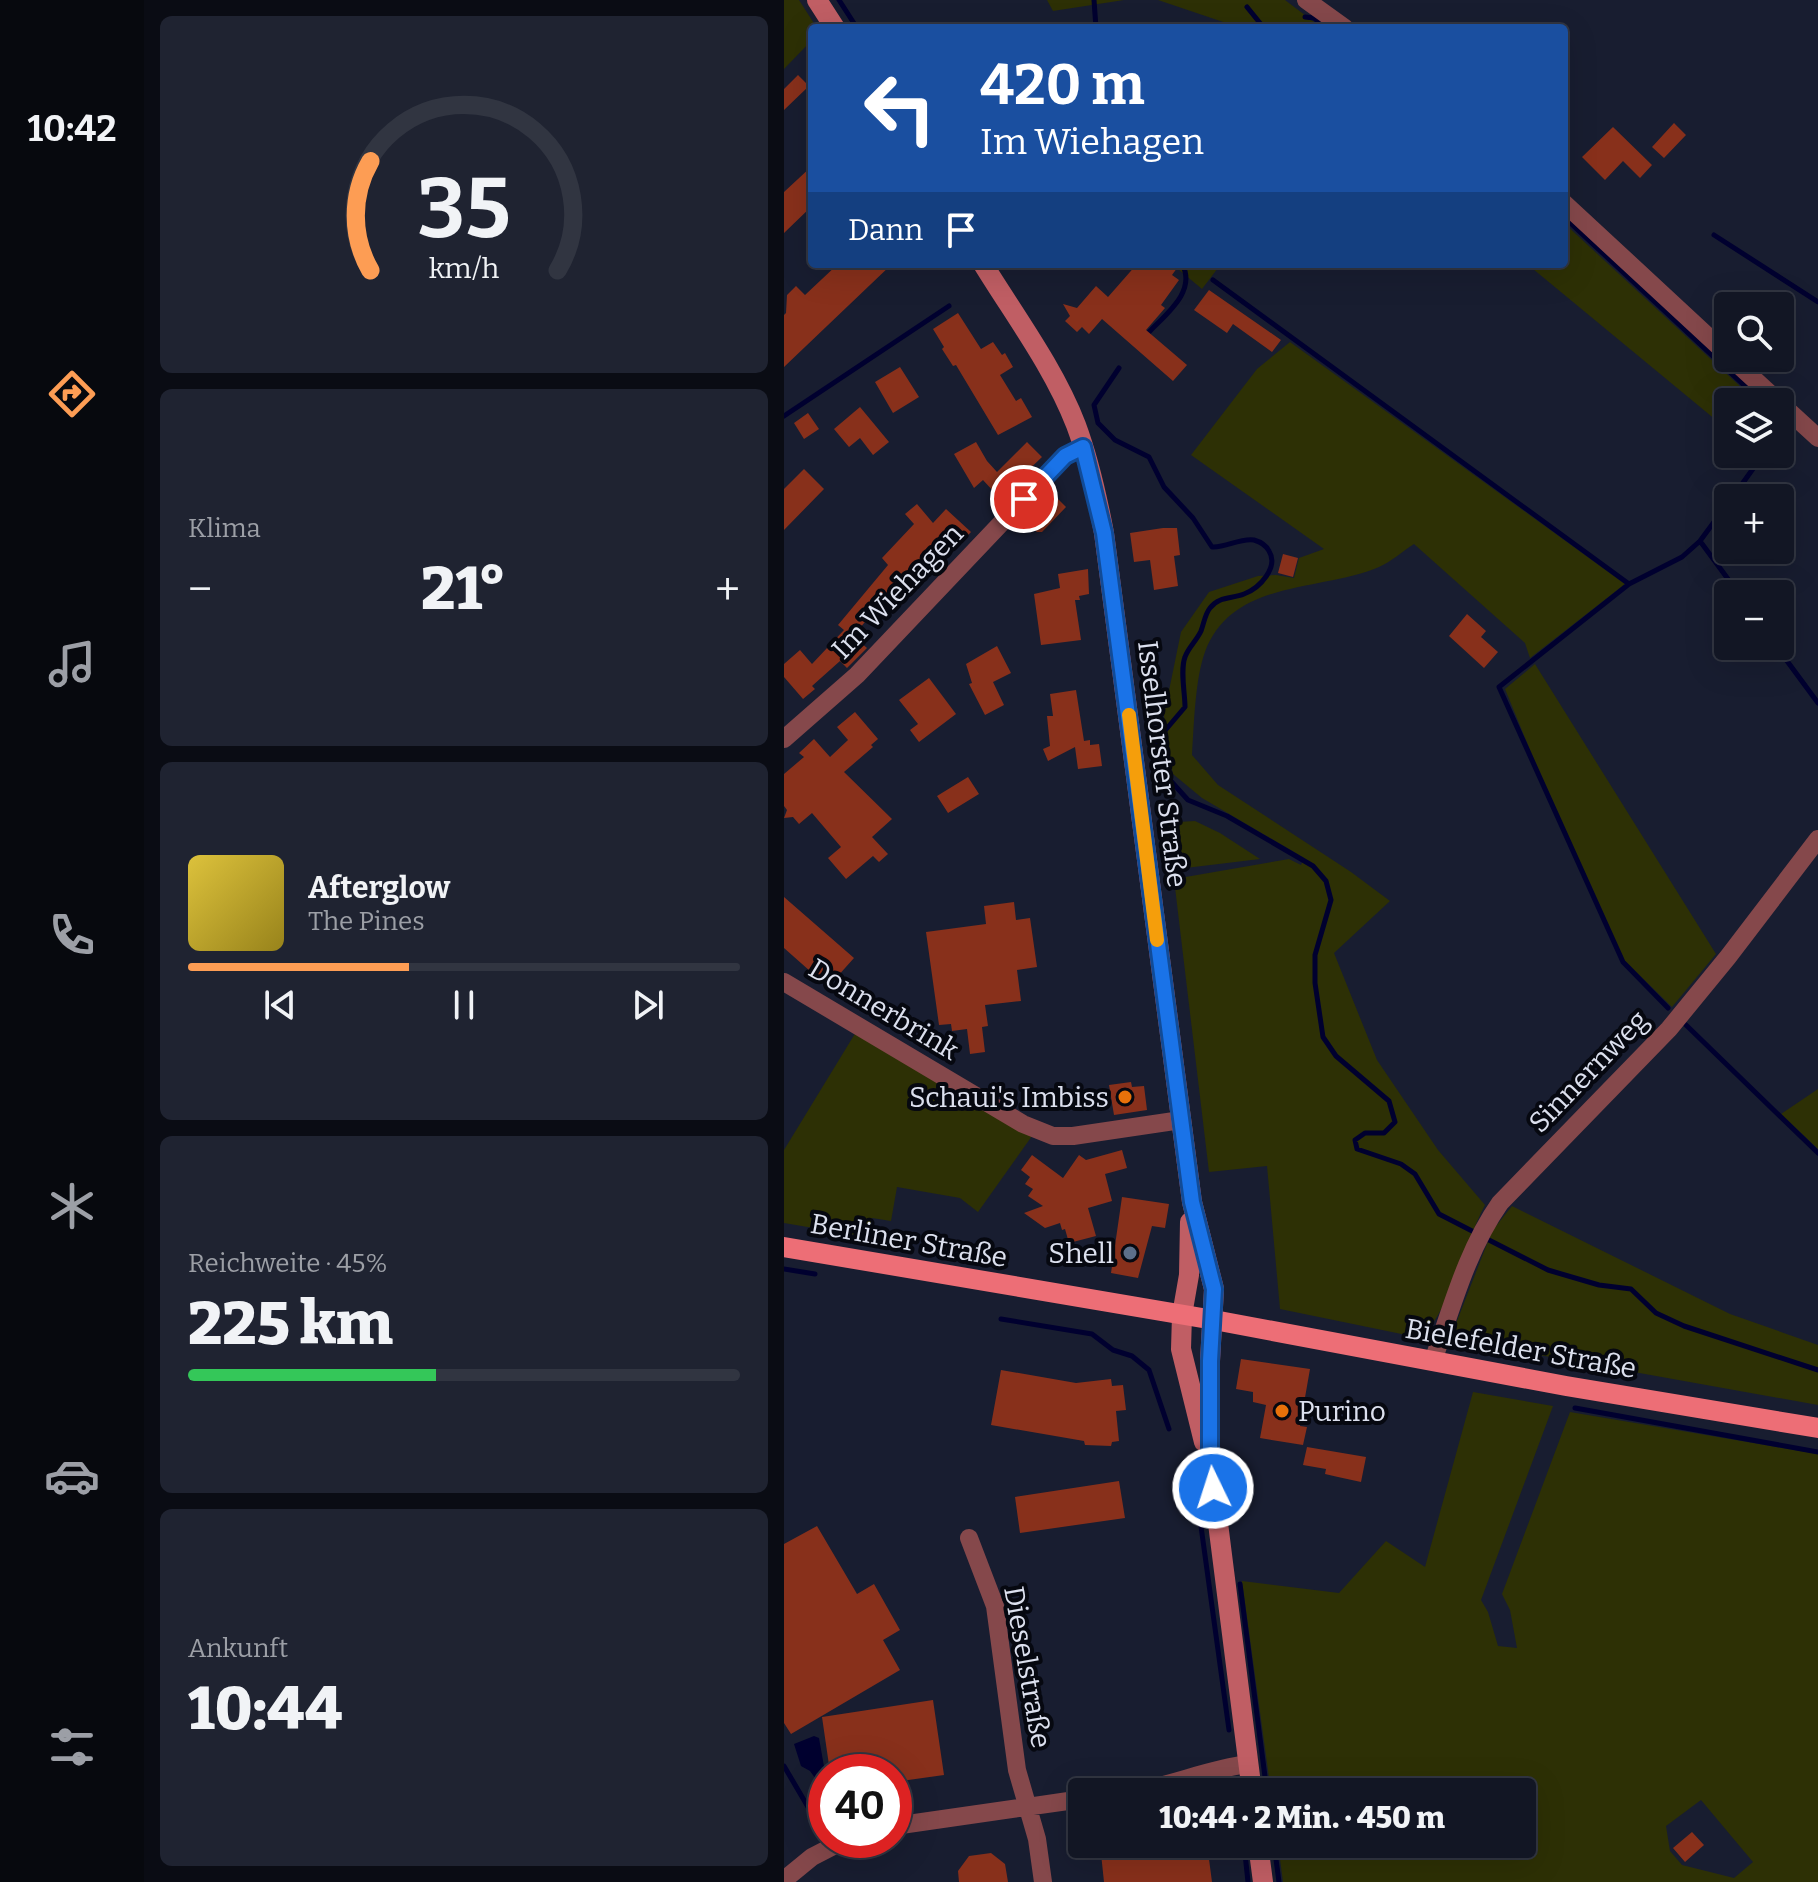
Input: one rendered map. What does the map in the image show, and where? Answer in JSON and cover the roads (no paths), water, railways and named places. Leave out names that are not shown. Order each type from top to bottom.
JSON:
[{"type":"main road","name":"Berliner Straße","points":[[784,1247],[1214,1320]]},
{"type":"main road","name":"Bielefelder Straße","points":[[1214,1320],[1818,1428]]},
{"type":"street","points":[[817,0],[832,24]]},
{"type":"street","points":[[1306,0],[1339,24]]},
{"type":"street","points":[[1568,207],[1714,342]]},
{"type":"street","name":"Isselhorster Straße","points":[[985,268],[1046,367],[1075,422],[1104,533],[1192,1202],[1214,1289],[1210,1460],[1249,1778]]},
{"type":"street","points":[[1746,372],[1763,388]]},
{"type":"street","points":[[1794,416],[1818,438]]},
{"type":"street","name":"Im Wiehagen","points":[[784,739],[857,675],[1065,456],[1083,447]]},
{"type":"street","name":"Sinnernweg","points":[[1433,1361],[1457,1288],[1484,1228],[1500,1203],[1669,1029],[1818,839]]},
{"type":"street","name":"Donnerbrink","points":[[784,982],[1023,1124],[1053,1136],[1095,1134],[1181,1120]]},
{"type":"street","name":"Isselhorster Straße","points":[[1192,1202],[1189,1275],[1182,1315],[1181,1349],[1210,1460]]},
{"type":"street","name":"Dieselstraße","points":[[969,1538],[995,1606],[1017,1770],[1037,1839],[1043,1882]]},
{"type":"street","points":[[1190,1778],[1248,1764]]},
{"type":"street","points":[[912,1823],[1068,1801]]},
{"type":"street","points":[[784,1880],[811,1858]]},
{"type":"street","points":[[1260,1858],[1263,1882]]},
{"type":"waterway","points":[[839,0],[854,24]]},
{"type":"waterway","points":[[1094,0],[1096,24]]},
{"type":"waterway","points":[[1247,7],[1261,24]]},
{"type":"waterway","points":[[1305,17],[1314,18],[1322,24]]},
{"type":"waterway","points":[[1568,221],[1747,388]]},
{"type":"waterway","points":[[1714,235],[1818,302]]},
{"type":"waterway","points":[[1149,332],[1183,293],[1186,283],[1184,268]]},
{"type":"waterway","points":[[1213,280],[1629,584]]},
{"type":"waterway","points":[[784,416],[949,306]]},
{"type":"waterway","points":[[1119,368],[1094,405],[1098,423],[1115,440],[1149,457],[1164,487],[1193,518],[1212,547],[1254,540],[1265,545],[1272,564],[1256,587],[1244,594],[1217,601],[1208,610],[1201,631],[1184,662],[1185,707],[1157,740],[1159,759],[1169,779],[1188,800],[1227,816],[1313,866],[1326,881],[1331,900],[1315,955],[1315,983],[1323,1037],[1336,1056],[1389,1101],[1395,1122],[1384,1133],[1365,1133],[1355,1140],[1357,1149],[1401,1164],[1415,1174],[1439,1214],[1476,1233]]},
{"type":"waterway","points":[[1742,484],[1754,468]]},
{"type":"waterway","points":[[1668,1008],[1623,962],[1499,687],[1629,584],[1682,557],[1700,541],[1714,522]]},
{"type":"waterway","points":[[1700,541],[1729,580]]},
{"type":"waterway","points":[[1786,660],[1818,703]]},
{"type":"waterway","points":[[1686,1025],[1818,1153]]},
{"type":"waterway","points":[[1485,1238],[1548,1270],[1599,1285],[1631,1289],[1656,1313],[1684,1326],[1818,1370]]},
{"type":"waterway","points":[[784,1269],[815,1274]]},
{"type":"waterway","points":[[1001,1319],[1092,1334],[1113,1350],[1132,1356],[1149,1370],[1169,1429]]},
{"type":"waterway","points":[[1575,1408],[1818,1452]]},
{"type":"waterway","points":[[1200,1519],[1229,1730]]},
{"type":"waterway","points":[[1240,1584],[1265,1778]]},
{"type":"waterway","points":[[784,1766],[808,1807]]},
{"type":"waterway","points":[[1245,1858],[1248,1882]]},
{"type":"waterway","points":[[1276,1858],[1279,1882]]},
{"type":"place","name":"Schaui's Imbiss","points":[[1125,1097]]},
{"type":"place","name":"Shell","points":[[1130,1253]]},
{"type":"place","name":"Purino","points":[[1282,1411]]}]
